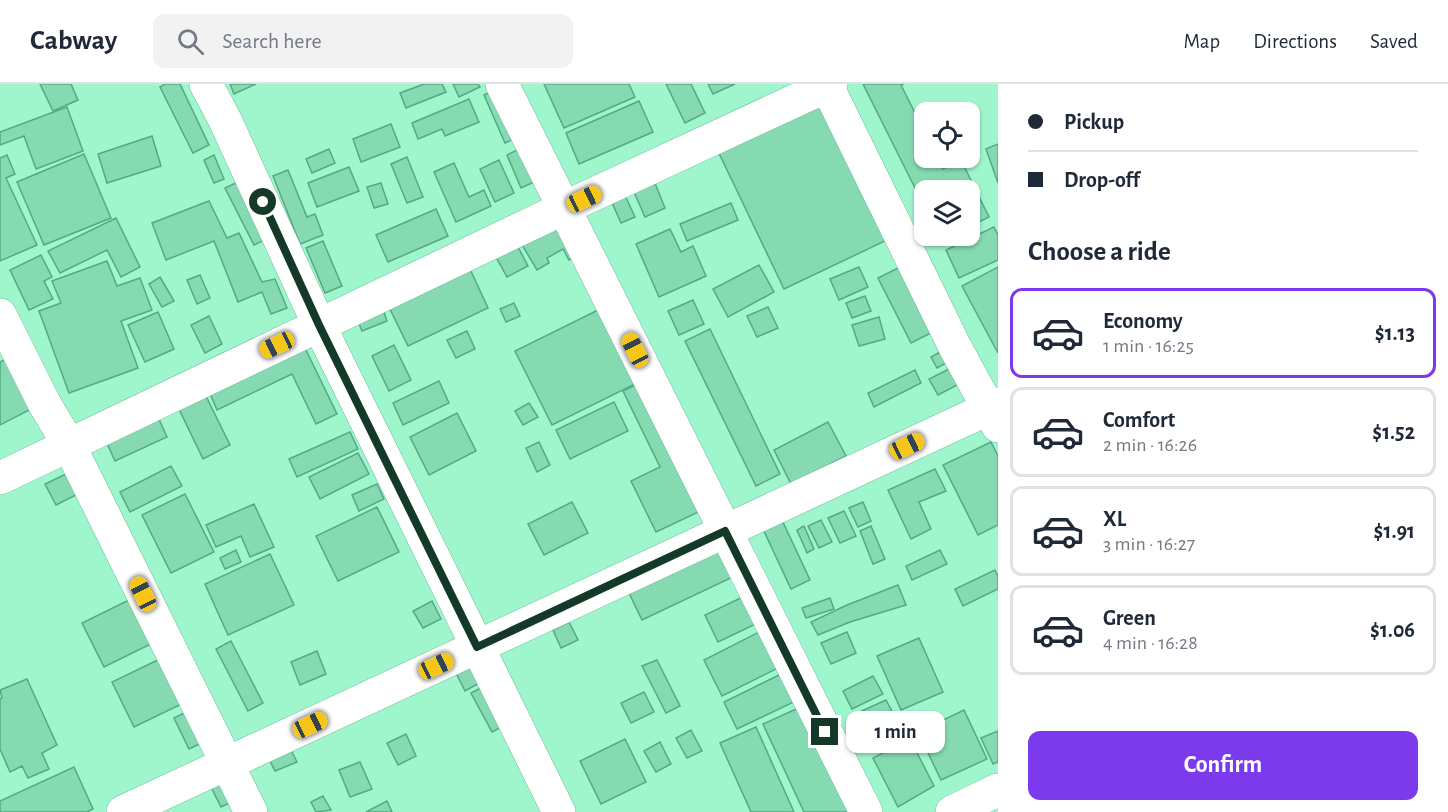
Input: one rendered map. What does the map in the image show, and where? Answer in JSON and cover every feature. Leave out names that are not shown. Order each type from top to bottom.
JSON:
[{"type":"street","points":[[206,84],[225,120],[319,325],[559,812]]},
{"type":"street","points":[[502,84],[866,812]]},
{"type":"street","points":[[0,478],[564,208],[828,85],[955,347],[995,413],[725,531],[123,812]]},
{"type":"street","points":[[0,315],[44,403],[69,445],[251,812]]},
{"type":"street","points":[[952,812],[998,790]]},
{"type":"building","points":[[40,84],[71,84],[78,100],[53,111]]},
{"type":"building","points":[[165,84],[180,84],[209,145],[193,153],[160,87]]},
{"type":"building","points":[[230,84],[256,84],[234,94]]},
{"type":"building","points":[[424,84],[442,84],[446,92],[406,108],[400,93]]},
{"type":"building","points":[[453,84],[478,84],[480,87],[459,97]]},
{"type":"building","points":[[544,84],[629,84],[635,97],[564,128]]},
{"type":"building","points":[[666,84],[691,84],[705,113],[685,123]]},
{"type":"building","points":[[708,84],[735,84],[713,94]]},
{"type":"building","points":[[863,84],[904,84],[901,85],[914,111],[914,168],[965,168],[971,180],[914,180],[914,186]]},
{"type":"building","points":[[498,89],[519,137],[505,143],[484,95]]},
{"type":"building","points":[[469,99],[479,122],[445,136],[442,129],[418,139],[412,123]]},
{"type":"building","points":[[819,99],[887,240],[784,289],[716,147]]},
{"type":"building","points":[[639,101],[653,132],[579,164],[566,133]]},
{"type":"building","points":[[67,107],[83,151],[36,169],[24,136],[0,145],[0,132]]},
{"type":"building","points":[[391,124],[400,147],[361,162],[353,139]]},
{"type":"building","points":[[152,136],[161,166],[107,183],[98,154]]},
{"type":"building","points":[[998,144],[998,183],[986,149]]},
{"type":"building","points":[[527,145],[543,178],[521,188],[507,155]]},
{"type":"building","points":[[329,149],[335,163],[312,173],[306,159]]},
{"type":"building","points":[[84,154],[111,218],[44,245],[17,182]]},
{"type":"building","points":[[7,155],[15,174],[6,178],[37,245],[0,261],[0,158]]},
{"type":"building","points":[[214,155],[224,179],[214,183],[204,160]]},
{"type":"building","points":[[407,157],[423,197],[407,203],[391,164]]},
{"type":"building","points":[[499,160],[514,193],[495,202],[480,169]]},
{"type":"building","points":[[454,163],[469,197],[484,190],[491,206],[456,222],[434,172]]},
{"type":"building","points":[[349,167],[359,191],[317,207],[308,183]]},
{"type":"building","points":[[288,170],[307,217],[315,214],[323,235],[300,244],[273,176]]},
{"type":"building","points":[[651,173],[665,208],[645,217],[630,183]]},
{"type":"building","points":[[238,182],[267,239],[254,245],[225,188]]},
{"type":"building","points":[[381,183],[388,204],[374,208],[367,187]]},
{"type":"building","points":[[624,193],[635,217],[621,223],[610,198]]},
{"type":"building","points":[[980,199],[989,217],[980,222]]},
{"type":"building","points":[[209,201],[227,238],[239,233],[262,282],[275,279],[287,308],[271,314],[262,292],[238,302],[214,241],[166,260],[152,223]]},
{"type":"building","points":[[731,203],[738,220],[687,241],[680,224]]},
{"type":"building","points":[[436,209],[448,236],[388,262],[376,235]]},
{"type":"building","points":[[116,218],[140,267],[121,277],[107,250],[60,273],[48,251]]},
{"type":"building","points":[[562,219],[582,253],[569,260],[563,249],[547,258],[549,263],[537,270],[521,243]]},
{"type":"building","points":[[994,227],[998,235],[998,260],[959,278],[946,250],[954,246],[980,246],[980,234]]},
{"type":"building","points":[[670,229],[681,252],[693,246],[706,276],[659,297],[636,244]]},
{"type":"building","points":[[323,241],[342,286],[325,293],[306,248]]},
{"type":"building","points":[[517,245],[528,266],[507,277],[496,257]]},
{"type":"building","points":[[41,255],[52,277],[44,281],[53,299],[29,310],[10,270]]},
{"type":"building","points":[[107,261],[117,286],[140,278],[152,310],[121,321],[138,368],[69,393],[39,311],[61,303],[52,281]]},
{"type":"building","points":[[906,264],[939,329],[911,343],[878,278]]},
{"type":"building","points":[[759,265],[774,292],[728,317],[713,289]]},
{"type":"building","points":[[469,267],[488,308],[408,346],[388,305]]},
{"type":"building","points":[[859,267],[868,287],[839,300],[830,279]]},
{"type":"building","points":[[998,267],[998,353],[962,286]]},
{"type":"building","points":[[200,275],[210,298],[197,304],[187,280]]},
{"type":"building","points":[[160,277],[174,301],[162,307],[149,284]]},
{"type":"building","points":[[865,296],[871,311],[852,318],[846,303]]},
{"type":"building","points":[[693,300],[704,324],[679,335],[668,311]]},
{"type":"building","points":[[514,303],[520,316],[506,322],[500,309]]},
{"type":"building","points":[[768,307],[778,328],[757,337],[747,316]]},
{"type":"building","points":[[383,309],[387,321],[362,331],[357,319]]},
{"type":"building","points":[[600,309],[637,383],[552,425],[515,351]]},
{"type":"building","points":[[158,312],[174,349],[145,362],[128,325]]},
{"type":"building","points":[[209,316],[222,344],[205,353],[191,325]]},
{"type":"building","points":[[879,317],[885,339],[859,346],[852,325]]},
{"type":"building","points":[[710,329],[780,474],[756,486],[685,341]]},
{"type":"building","points":[[467,331],[475,349],[456,358],[447,340]]},
{"type":"building","points":[[394,345],[411,380],[389,391],[372,356]]},
{"type":"building","points":[[304,346],[337,414],[316,424],[292,374],[217,410],[209,391]]},
{"type":"building","points":[[949,347],[955,358],[937,368],[931,357]]},
{"type":"building","points":[[15,354],[41,404],[0,425],[0,362]]},
{"type":"building","points":[[955,366],[963,382],[938,395],[929,379]]},
{"type":"building","points":[[915,370],[921,383],[874,407],[868,393]]},
{"type":"building","points":[[645,380],[707,508],[656,532],[631,481],[660,467],[623,391]]},
{"type":"building","points":[[439,381],[449,403],[403,425],[393,403]]},
{"type":"building","points":[[204,392],[230,445],[203,459],[177,405]]},
{"type":"building","points":[[614,402],[628,431],[570,459],[556,430]]},
{"type":"building","points":[[529,403],[538,417],[523,425],[515,411]]},
{"type":"building","points":[[457,413],[476,451],[429,475],[410,437]]},
{"type":"building","points":[[158,417],[167,437],[115,461],[106,441]]},
{"type":"building","points":[[828,422],[846,456],[791,484],[774,450]]},
{"type":"building","points":[[350,432],[358,449],[297,477],[289,459]]},
{"type":"building","points":[[539,442],[550,465],[537,472],[526,448]]},
{"type":"building","points":[[991,442],[998,456],[998,525],[978,535],[943,465]]},
{"type":"building","points":[[358,453],[369,474],[320,499],[309,477]]},
{"type":"building","points":[[171,466],[182,486],[130,512],[120,492]]},
{"type":"building","points":[[935,469],[946,491],[919,502],[931,529],[911,539],[888,490]]},
{"type":"building","points":[[70,472],[80,493],[56,505],[45,484]]},
{"type":"building","points":[[377,484],[384,499],[359,511],[352,495]]},
{"type":"building","points":[[185,494],[214,552],[171,573],[142,515]]},
{"type":"building","points":[[572,502],[588,533],[544,555],[528,524]]},
{"type":"building","points":[[863,502],[871,521],[858,527],[849,508]]},
{"type":"building","points":[[254,504],[274,547],[250,557],[241,536],[216,547],[206,525]]},
{"type":"building","points":[[377,507],[399,552],[338,581],[316,536]]},
{"type":"building","points":[[844,511],[856,536],[840,543],[828,518]]},
{"type":"building","points":[[782,520],[810,580],[791,589],[763,529]]},
{"type":"building","points":[[821,520],[832,542],[819,548],[808,526]]},
{"type":"building","points":[[804,526],[814,549],[807,553],[797,530]]},
{"type":"building","points":[[871,526],[885,559],[873,564],[860,531]]},
{"type":"building","points":[[723,549],[735,576],[642,620],[629,593]]},
{"type":"building","points":[[236,550],[241,562],[225,569],[220,558]]},
{"type":"building","points":[[940,550],[947,564],[912,580],[906,566]]},
{"type":"building","points":[[270,554],[294,605],[228,635],[205,584]]},
{"type":"building","points":[[995,570],[998,577],[998,589],[963,606],[955,589]]},
{"type":"building","points":[[898,585],[906,605],[850,622],[818,635],[811,622],[847,605]]},
{"type":"building","points":[[751,593],[764,620],[718,642],[705,615]]},
{"type":"building","points":[[139,595],[161,639],[104,667],[82,623]]},
{"type":"building","points":[[830,598],[834,609],[806,618],[802,608]]},
{"type":"building","points":[[432,601],[441,619],[423,628],[413,611]]},
{"type":"building","points":[[569,622],[578,640],[561,648],[553,630]]},
{"type":"building","points":[[767,628],[786,664],[722,696],[704,660]]},
{"type":"building","points":[[847,632],[856,653],[831,664],[821,643]]},
{"type":"building","points":[[919,638],[943,692],[901,710],[877,656]]},
{"type":"building","points":[[231,641],[263,703],[248,711],[216,649]]},
{"type":"building","points":[[317,651],[326,674],[300,685],[291,662]]},
{"type":"building","points":[[170,654],[192,699],[134,727],[112,682]]},
{"type":"building","points":[[657,660],[680,706],[666,713],[642,666]]},
{"type":"building","points":[[473,663],[483,681],[465,691],[456,673]]},
{"type":"building","points":[[787,671],[800,699],[737,729],[724,702]]},
{"type":"building","points":[[873,676],[883,694],[852,709],[843,691]]},
{"type":"building","points":[[27,679],[57,745],[42,753],[49,769],[28,778],[22,766],[10,772],[0,749],[0,699],[2,698],[0,690]]},
{"type":"building","points":[[488,684],[509,723],[492,732],[471,693]]},
{"type":"building","points":[[644,692],[654,712],[631,723],[621,703]]},
{"type":"building","points":[[886,700],[894,715],[860,731],[853,715]]},
{"type":"building","points":[[807,704],[857,812],[804,812],[763,724]]},
{"type":"building","points":[[196,707],[212,738],[189,749],[174,718]]},
{"type":"building","points":[[964,710],[987,759],[941,780],[918,732]]},
{"type":"building","points":[[897,722],[904,735],[871,752],[864,738]]},
{"type":"building","points":[[756,727],[794,812],[751,812],[720,743]]},
{"type":"building","points":[[691,730],[702,751],[687,758],[676,738]]},
{"type":"building","points":[[998,731],[998,762],[993,764],[981,738]]},
{"type":"building","points":[[406,734],[416,756],[398,765],[387,743]]},
{"type":"building","points":[[625,739],[646,782],[601,804],[580,761]]},
{"type":"building","points":[[910,739],[934,786],[898,807],[873,758]]},
{"type":"building","points":[[660,742],[671,764],[656,772],[644,751]]},
{"type":"building","points":[[291,750],[297,762],[275,771],[269,759]]},
{"type":"building","points":[[360,762],[372,789],[350,797],[339,770]]},
{"type":"building","points":[[74,767],[93,809],[87,812],[0,812],[0,801]]},
{"type":"building","points":[[229,771],[242,797],[221,807],[208,781]]},
{"type":"building","points":[[323,796],[331,810],[316,812],[311,802]]},
{"type":"building","points":[[387,801],[392,812],[366,812]]},
{"type":"route","points":[[263,202],[319,325],[477,647],[725,531],[825,732]]}]
